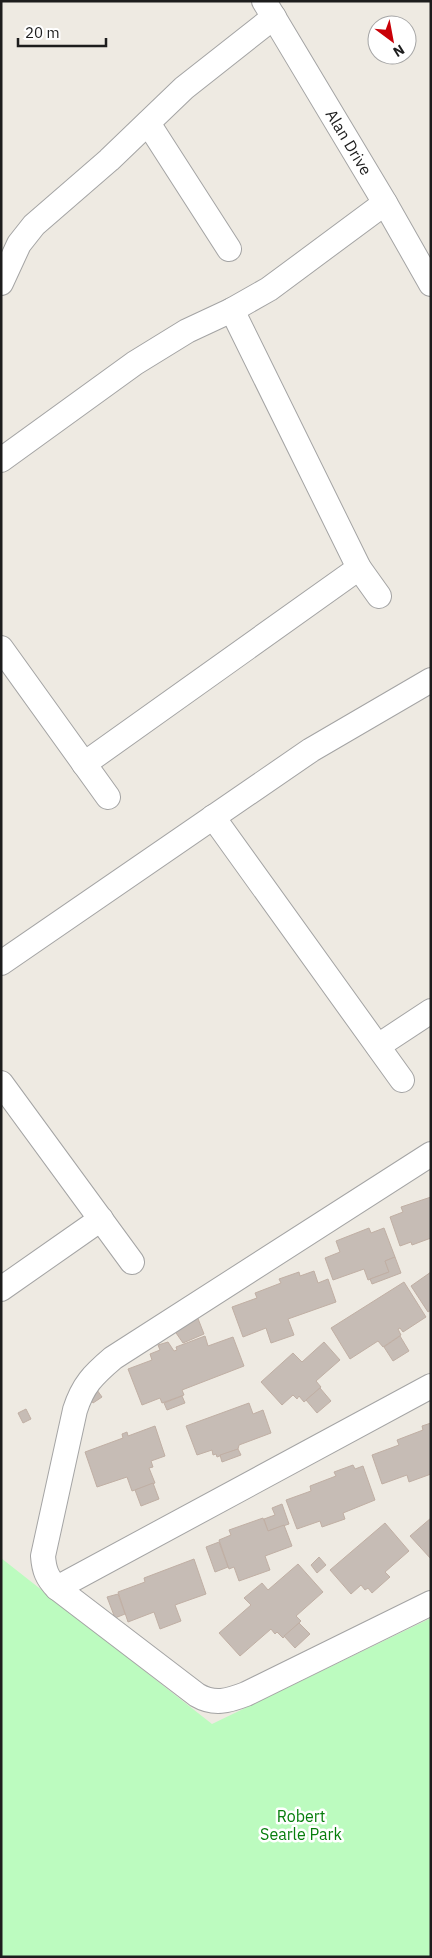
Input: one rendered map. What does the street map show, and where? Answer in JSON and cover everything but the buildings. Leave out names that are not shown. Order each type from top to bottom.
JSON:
[{"type":"street","points":[[1,283],[19,244],[34,225],[148,123],[269,9]]},
{"type":"street","name":"Alan Drive","points":[[269,9],[431,284]]},
{"type":"street","points":[[148,123],[229,249]]},
{"type":"street","points":[[1,460],[135,363],[187,331],[232,310],[269,289],[385,203]]},
{"type":"street","points":[[232,310],[359,568],[379,596]]},
{"type":"street","points":[[84,764],[359,568]]},
{"type":"street","points":[[1,648],[108,797]]},
{"type":"street","points":[[1,964],[311,750],[429,686]]},
{"type":"street","points":[[213,817],[402,1080]]},
{"type":"street","points":[[378,1046],[431,1012]]},
{"type":"street","points":[[1,1082],[132,1262]]},
{"type":"street","points":[[431,1154],[112,1358],[90,1377],[80,1395],[75,1410],[43,1556],[44,1569],[49,1580],[57,1588],[197,1695],[206,1700],[218,1702],[246,1694],[431,1603]]},
{"type":"street","points":[[1,1289],[101,1219]]},
{"type":"street","points":[[57,1588],[431,1386]]},
{"type":"green space","name":"Robert Searle Park","points":[[1,1558],[212,1724],[431,1618],[431,1957],[1,1957]]}]
